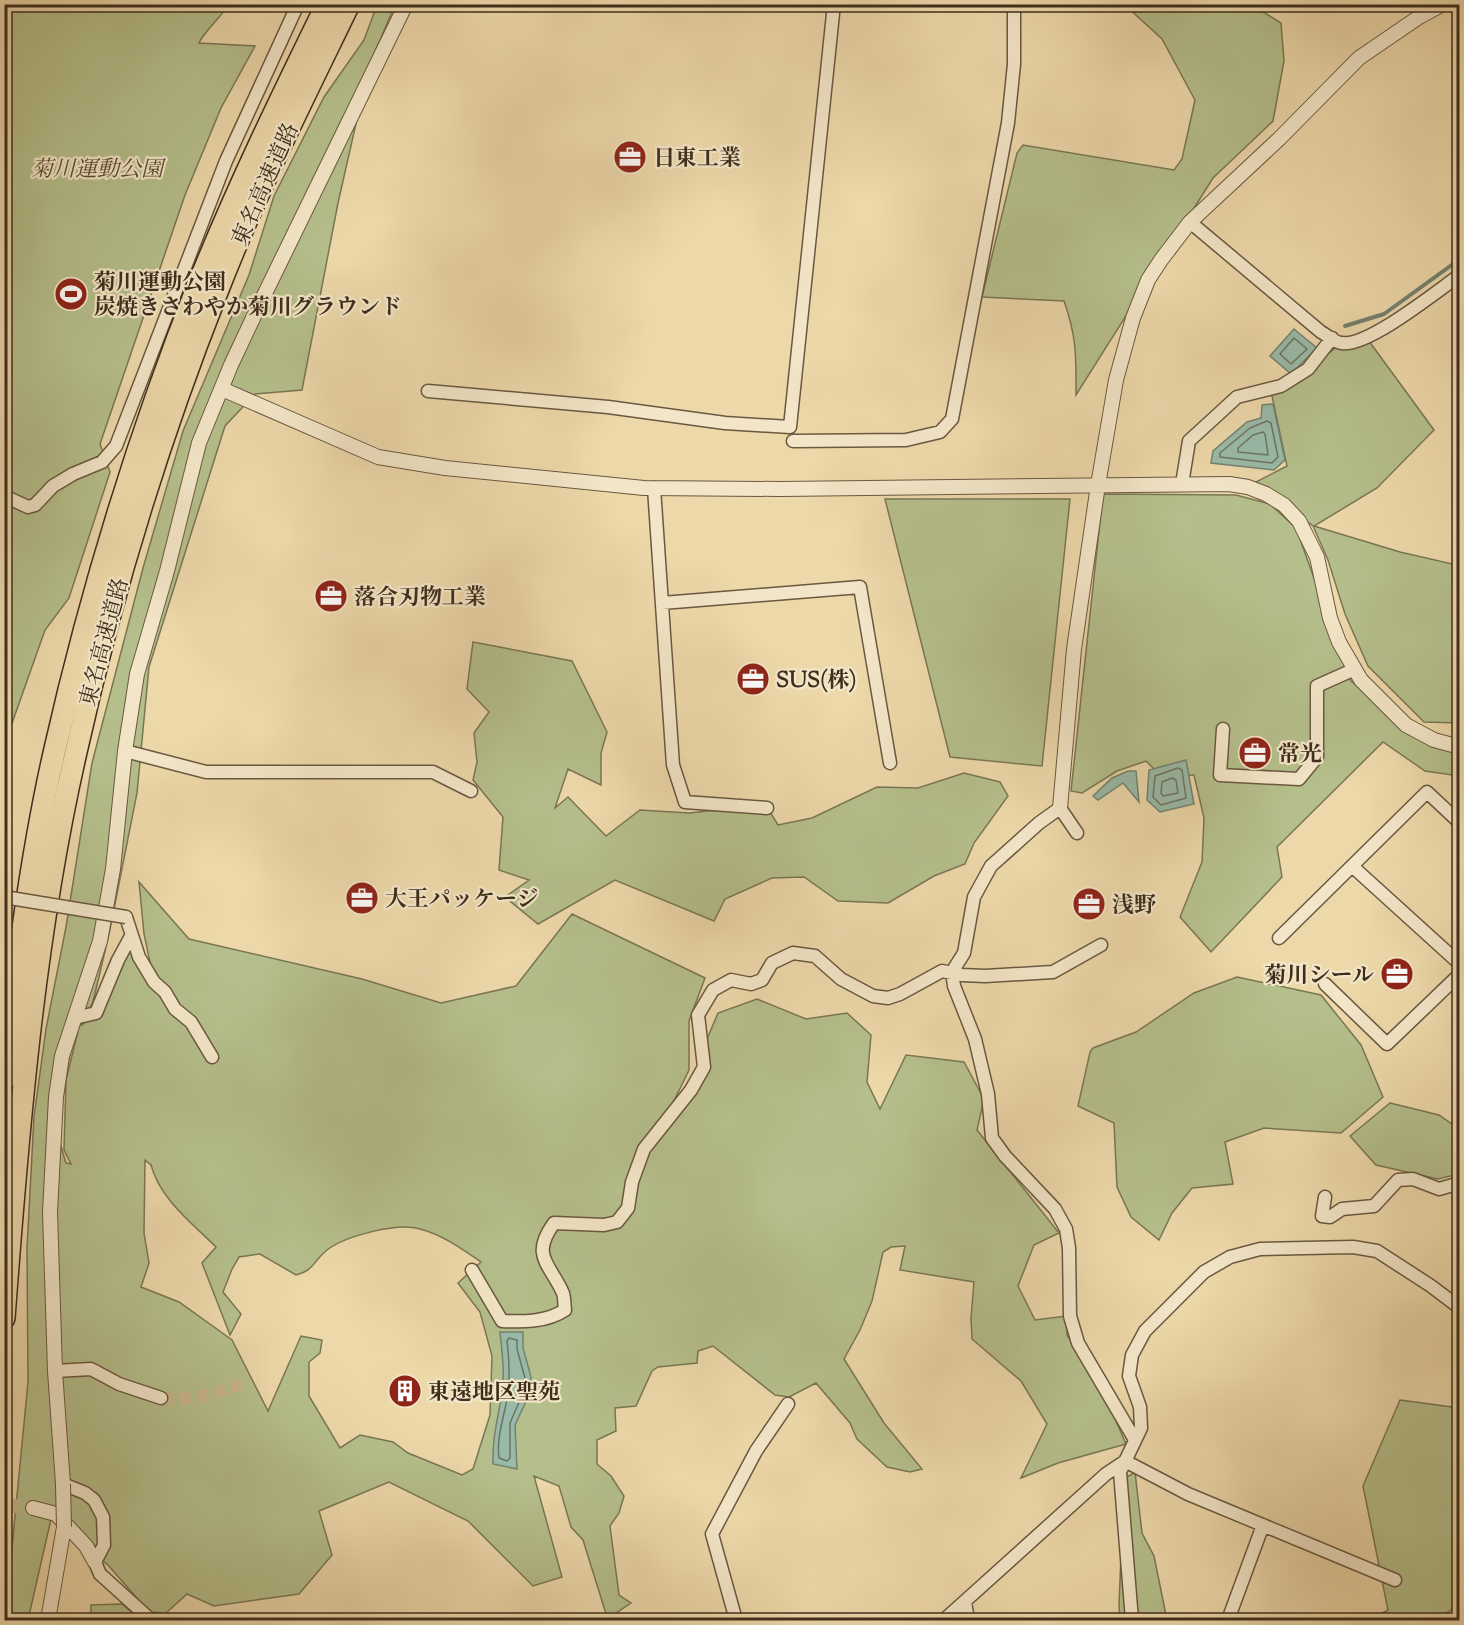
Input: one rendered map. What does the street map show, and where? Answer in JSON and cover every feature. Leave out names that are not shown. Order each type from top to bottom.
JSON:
[{"type":"highway","name":"東名高速道路","points":[[4,1080],[32,874],[54,751],[114,523],[152,409],[199,282],[268,125],[327,4]]},
{"type":"highway","name":"東名高速道路","points":[[4,1318],[20,1124],[36,985],[52,877],[75,754],[103,636],[133,529],[167,426],[218,289],[286,133],[349,4]]},
{"type":"street","points":[[4,496],[28,507],[35,505],[53,486],[73,474],[102,462],[116,446],[226,160],[298,4]]},
{"type":"street","points":[[48,1620],[64,1527],[55,1371],[50,1212],[56,1097],[62,1056],[100,941],[113,869],[125,751],[137,674],[167,571],[199,443],[297,226],[406,4]]},
{"type":"street","points":[[428,391],[608,407],[725,423],[790,426],[834,4]]},
{"type":"street","points":[[793,441],[906,440],[940,432],[952,418],[1008,123],[1014,64],[1014,4]]},
{"type":"street","points":[[1077,833],[1060,807],[1074,649],[1116,380],[1133,318],[1148,280],[1190,222],[1279,139],[1359,58],[1419,17],[1443,4]]},
{"type":"street","points":[[1190,222],[1313,324],[1341,344],[1358,341],[1409,313],[1460,275]]},
{"type":"street","points":[[1182,484],[1189,441],[1237,397],[1281,386],[1308,369],[1332,338]]},
{"type":"street","points":[[222,389],[378,457],[445,468],[654,488],[791,489],[1182,484],[1229,484],[1248,488],[1266,494],[1284,505],[1299,521],[1317,558],[1330,618],[1339,642],[1361,680],[1406,725],[1434,740],[1460,747]]},
{"type":"street","points":[[654,488],[673,765],[684,802],[767,808]]},
{"type":"street","points":[[662,603],[860,586],[890,762]]},
{"type":"street","points":[[1223,729],[1220,775],[1299,779],[1317,757],[1317,686],[1355,669]]},
{"type":"street","points":[[125,751],[206,772],[433,772],[471,791]]},
{"type":"street","points":[[1279,939],[1427,792],[1460,823]]},
{"type":"street","points":[[1060,807],[991,866],[974,897],[964,953],[952,972],[954,986],[975,1039],[988,1094],[992,1138],[1005,1156],[1055,1209],[1066,1229],[1069,1248],[1070,1316],[1078,1343],[1135,1440]]},
{"type":"street","points":[[1352,866],[1460,964]]},
{"type":"street","points":[[4,897],[126,917],[139,957],[154,982],[165,992],[175,1009],[191,1022],[212,1057]]},
{"type":"street","points":[[75,1018],[96,1012],[131,936]]},
{"type":"street","points":[[472,1270],[502,1321],[517,1322],[554,1317],[565,1310],[564,1293],[548,1269],[542,1251],[544,1237],[554,1223],[604,1225],[617,1222],[628,1208],[632,1182],[644,1149],[691,1090],[704,1067],[698,1015],[713,990],[731,980],[751,984],[762,980],[772,963],[793,953],[815,956],[841,979],[873,996],[888,998],[942,971],[985,976],[1053,972],[1101,945]]},
{"type":"street","points":[[1325,984],[1387,1044],[1460,974]]},
{"type":"street","points":[[1325,1197],[1322,1216],[1330,1217],[1342,1209],[1374,1206],[1398,1180],[1413,1179],[1439,1189],[1460,1183]]},
{"type":"street","points":[[1132,1620],[1120,1472],[1141,1428],[1140,1407],[1129,1376],[1132,1355],[1145,1331],[1204,1272],[1230,1257],[1260,1249],[1353,1247],[1377,1251],[1460,1308]]},
{"type":"street","points":[[55,1371],[91,1369],[119,1384],[161,1398]]},
{"type":"street","points":[[736,1620],[712,1534],[756,1451],[788,1404]]},
{"type":"street","points":[[1125,1461],[1188,1494],[1395,1580]]},
{"type":"street","points":[[945,1620],[1106,1474],[1125,1461]]},
{"type":"street","points":[[63,1484],[85,1493],[94,1500],[103,1517],[104,1545],[94,1562]]},
{"type":"street","points":[[33,1508],[56,1514],[86,1546],[100,1574],[151,1620]]},
{"type":"street","points":[[1228,1620],[1263,1525]]},
{"type":"street","points":[[965,1602],[969,1620]]},
{"type":"green space","name":"菊川運動公園","points":[[5,5],[105,5],[108,11],[128,5],[228,5],[199,43],[255,46],[221,108],[185,195],[100,444],[110,472],[69,598],[45,630],[5,743]]},
{"type":"green space","points":[[377,5],[395,5],[369,66],[338,203],[302,390],[255,394],[225,426],[149,667],[137,793],[93,1002],[81,1026],[96,1012],[126,945],[154,981],[144,934],[139,882],[189,939],[362,979],[441,1003],[516,986],[572,914],[705,978],[689,1021],[689,1070],[662,1125],[697,1079],[702,1051],[718,1013],[757,999],[806,1019],[847,1013],[871,1035],[867,1082],[880,1109],[906,1055],[964,1062],[984,1099],[977,1130],[1059,1233],[1034,1245],[1018,1286],[1035,1320],[1066,1316],[1067,1335],[1107,1400],[1126,1444],[1058,1463],[1021,1478],[1047,1424],[1021,1381],[972,1339],[974,1282],[900,1270],[905,1246],[891,1247],[883,1252],[872,1301],[860,1330],[844,1359],[884,1423],[922,1469],[910,1472],[887,1467],[857,1439],[850,1423],[816,1383],[789,1397],[775,1395],[713,1346],[698,1351],[697,1363],[658,1367],[652,1371],[636,1406],[615,1408],[616,1431],[597,1440],[597,1464],[611,1476],[624,1496],[619,1513],[610,1526],[619,1595],[631,1603],[613,1615],[607,1617],[583,1540],[571,1527],[559,1486],[534,1476],[562,1577],[533,1586],[468,1521],[389,1482],[319,1511],[332,1555],[299,1594],[214,1606],[187,1594],[166,1613],[149,1612],[108,1565],[51,1519],[28,1620],[5,1620],[28,1382],[27,1248],[34,1117],[46,1029],[66,927],[92,763],[143,568],[183,431],[249,275],[274,196],[324,97],[364,40]],"holes":[[[78,1031],[66,1080],[64,1150],[71,1164],[66,1163],[54,1124],[73,1041]],[[145,1160],[151,1165],[155,1177],[169,1200],[216,1247],[202,1263],[230,1335],[241,1314],[223,1292],[239,1257],[260,1254],[296,1275],[310,1268],[327,1250],[346,1240],[386,1229],[410,1227],[444,1239],[481,1262],[458,1283],[480,1312],[492,1356],[490,1415],[473,1469],[462,1475],[408,1453],[393,1442],[360,1435],[340,1448],[309,1396],[309,1362],[320,1353],[322,1340],[301,1336],[268,1411],[232,1340],[179,1302],[141,1287],[149,1263],[144,1233]]]},
{"type":"green space","points":[[1125,5],[1252,5],[1281,23],[1284,61],[1273,121],[1213,178],[1076,395],[1075,348],[1064,301],[982,297],[1017,153],[1023,145],[1174,170],[1182,159],[1195,100],[1162,39]]},
{"type":"green space","points":[[1366,337],[1434,430],[1377,488],[1314,526],[1400,552],[1452,564],[1459,554],[1459,723],[1424,722],[1368,666],[1345,614],[1328,560],[1313,526],[1254,483],[1287,466],[1272,396],[1341,344]]},
{"type":"green space","points":[[1103,494],[1236,495],[1270,504],[1296,528],[1351,681],[1430,746],[1459,752],[1459,776],[1425,771],[1383,742],[1277,847],[1282,877],[1211,952],[1180,917],[1202,862],[1204,818],[1194,775],[1163,778],[1146,761],[1117,771],[1082,793],[1071,791]]},
{"type":"green space","points":[[885,499],[1070,499],[1042,766],[950,757]]},
{"type":"green space","points":[[473,642],[572,661],[607,732],[601,753],[601,785],[568,769],[555,808],[568,797],[606,836],[640,810],[689,813],[764,802],[778,825],[812,818],[877,787],[918,788],[964,773],[1000,782],[1008,796],[974,843],[965,864],[934,876],[888,903],[838,901],[804,877],[772,878],[725,899],[714,921],[615,880],[538,924],[505,897],[529,880],[499,870],[503,817],[473,780],[477,762],[474,733],[489,712],[467,689]]},
{"type":"green space","points":[[1237,977],[1321,995],[1361,1045],[1383,1097],[1341,1133],[1264,1128],[1225,1142],[1233,1184],[1192,1188],[1172,1213],[1159,1240],[1131,1217],[1117,1187],[1114,1123],[1078,1106],[1090,1052],[1093,1048],[1136,1032],[1194,993]]},
{"type":"green space","points":[[1390,1103],[1439,1115],[1459,1129],[1459,1174],[1438,1179],[1376,1165],[1350,1136]]},
{"type":"green space","points":[[1400,1400],[1459,1408],[1459,1604],[1437,1620],[1369,1620],[1388,1610],[1363,1486]]},
{"type":"green space","points":[[1135,1472],[1142,1533],[1154,1556],[1167,1620],[1120,1620],[1124,1479]]},
{"type":"green space","points":[[122,1604],[141,1620],[113,1620],[91,1615],[91,1605]]},
{"type":"water","points":[[1294,329],[1317,348],[1291,374],[1270,356]]},
{"type":"water","points":[[1273,404],[1285,460],[1274,470],[1211,463],[1213,451],[1247,422],[1261,418],[1262,405]]},
{"type":"water","points":[[1186,760],[1194,804],[1160,812],[1147,800],[1149,770]]},
{"type":"water","points":[[1128,771],[1136,771],[1139,802],[1123,783],[1098,800],[1093,796],[1112,778]]},
{"type":"water","points":[[500,1332],[523,1332],[523,1348],[531,1377],[529,1395],[515,1425],[517,1469],[493,1464],[494,1437],[503,1385]]},
{"type":"waterway","points":[[1345,326],[1384,314],[1460,259]]},
{"type":"tunnel","points":[[161,1398],[183,1399],[204,1396],[245,1382]]},
{"type":"tunnel","points":[[4,1505],[33,1508]]},
{"type":"place","name":"日東工業","points":[[630,157]]},
{"type":"place","name":"菊川運動公園 炭焼きさわやか菊川グラウンド","points":[[71,294]]},
{"type":"place","name":"落合刃物工業","points":[[331,596]]},
{"type":"place","name":"SUS(株)","points":[[753,679]]},
{"type":"place","name":"常光","points":[[1255,753]]},
{"type":"place","name":"大王パッケージ","points":[[362,898]]},
{"type":"place","name":"浅野","points":[[1089,904]]},
{"type":"place","name":"菊川シール","points":[[1397,974]]},
{"type":"place","name":"東遠地区聖苑","points":[[405,1391]]}]
